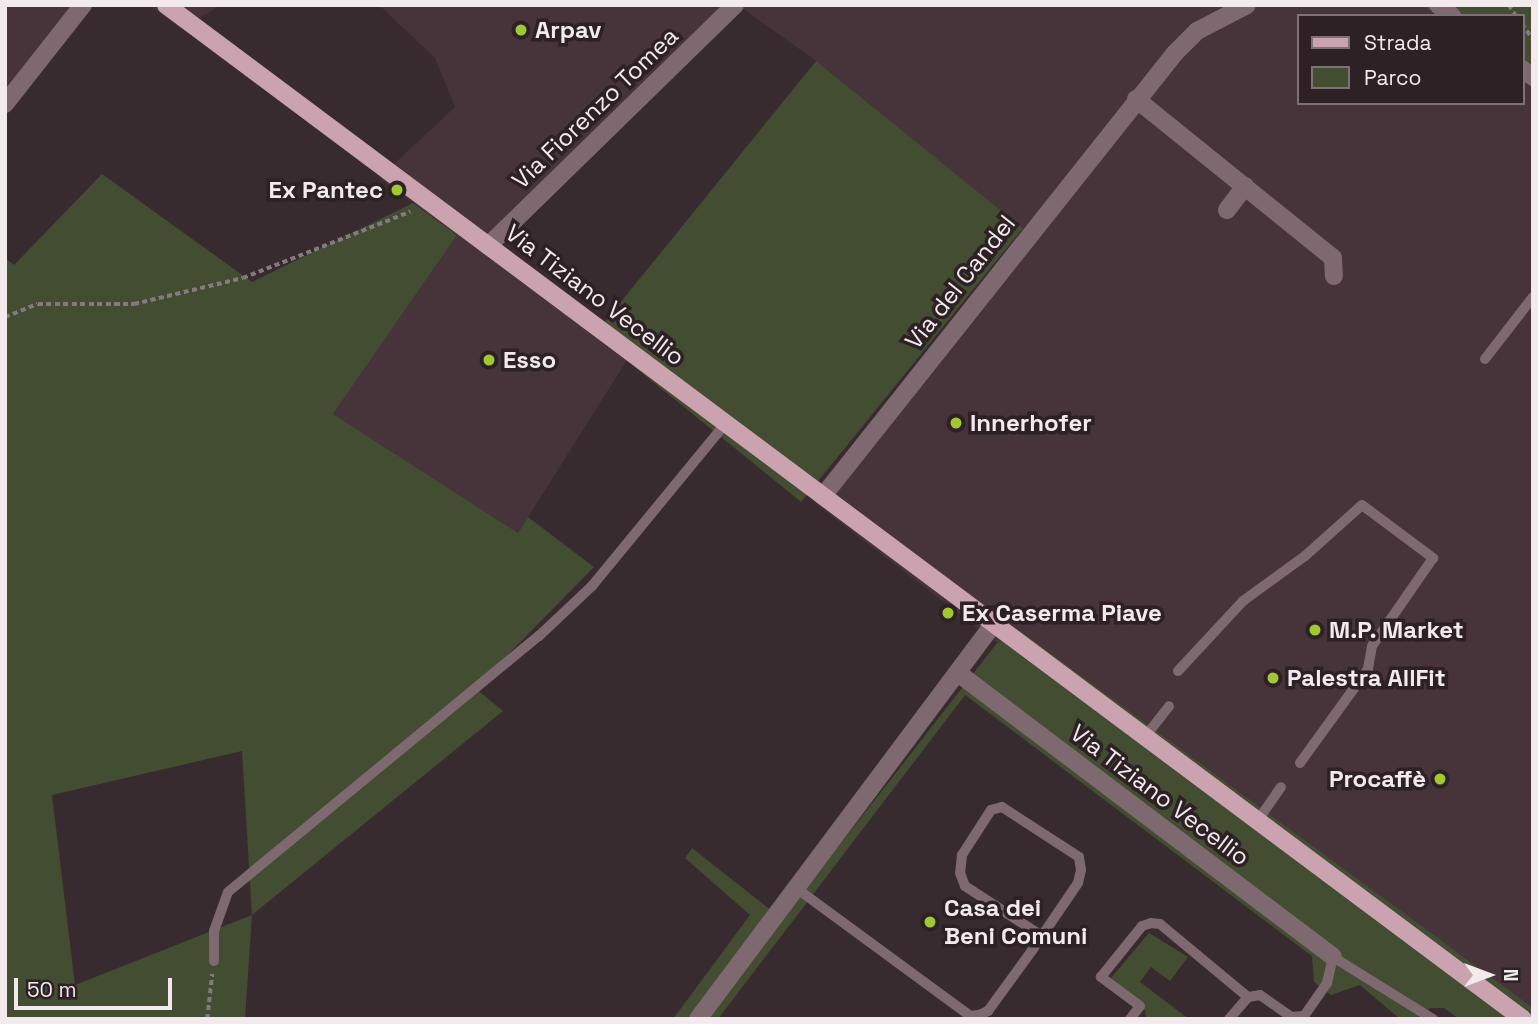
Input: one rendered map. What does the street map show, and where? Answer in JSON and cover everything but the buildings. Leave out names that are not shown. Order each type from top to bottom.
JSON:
[{"type":"main road","name":"Via Tiziano Vecellio","points":[[166,5],[1523,1019]]},
{"type":"street","points":[[5,104],[83,5]]},
{"type":"street","name":"Via Fiorenzo Tomea","points":[[488,246],[735,5]]},
{"type":"street","name":"Via del Candel","points":[[822,496],[1136,99],[1197,31],[1247,5]]},
{"type":"street","points":[[1136,99],[1333,258],[1334,276]]},
{"type":"street","points":[[1227,210],[1245,186]]},
{"type":"street","points":[[698,1019],[994,624]]},
{"type":"street","name":"Via Tiziano Vecellio","points":[[958,673],[1333,957]]},
{"type":"lane","points":[[1485,359],[1533,298]]},
{"type":"lane","points":[[214,961],[214,931],[228,892],[539,636],[592,586],[725,424]]},
{"type":"lane","points":[[1178,671],[1243,601],[1305,556],[1363,505],[1433,558],[1372,646],[1368,669],[1300,763]]},
{"type":"lane","name":"Via Tiziano Vecellio","points":[[1145,737],[1169,706]]},
{"type":"lane","name":"Via Tiziano Vecellio","points":[[1258,820],[1280,787]]},
{"type":"lane","points":[[796,888],[970,1016],[988,1011],[1042,936],[1078,883],[1079,858],[1015,812],[1002,807],[991,810],[962,855],[960,873],[965,886],[1042,936]]},
{"type":"lane","points":[[1130,1019],[1140,1006],[1101,977],[1142,926],[1152,923],[1160,924],[1248,997]]},
{"type":"lane","points":[[1229,1019],[1248,997],[1260,995],[1292,1017],[1303,1017],[1327,984],[1333,957],[1433,1019]]},
{"type":"path","points":[[5,317],[38,304],[134,304],[243,278],[432,204]]},
{"type":"path","points":[[207,1019],[214,961]]},
{"type":"shaded area","points":[[5,5],[79,5],[5,103]]},
{"type":"shaded area","points":[[149,5],[221,5],[181,29]]},
{"type":"shaded area","points":[[379,5],[1421,5],[1437,14],[1296,14],[1296,105],[1524,105],[1524,77],[1533,84],[1533,1008],[1019,630],[997,643],[815,503],[1022,230],[816,61],[742,8],[481,252],[627,360],[518,533],[333,414],[457,235],[379,178],[455,107],[435,58]]},
{"type":"green space","points":[[1421,5],[1533,5],[1533,85],[1524,78],[1524,14],[1437,14]]},
{"type":"green space","points":[[816,61],[1023,228],[801,502],[594,335]]},
{"type":"green space","points":[[102,174],[252,282],[413,203],[457,235],[333,414],[518,533],[528,517],[594,567],[475,688],[503,711],[252,915],[245,1019],[5,1019],[5,258],[14,265]],"holes":[[[242,751],[252,915],[75,985],[52,795]]]},
{"type":"green space","points":[[1019,630],[1533,1008],[1533,1019],[1459,1019],[1444,1008],[1430,1008],[1422,1019],[1400,1019],[1360,985],[1331,995],[1314,982],[1312,956],[965,695],[718,1019],[673,1019],[750,915],[685,858],[692,848],[782,919],[997,643]]},
{"type":"green space","points":[[1149,933],[1188,957],[1170,981],[1151,967],[1140,982],[1189,1019],[1147,1019],[1143,1004],[1111,978]]},
{"type":"place","name":"Arpav","points":[[521,30]]},
{"type":"place","name":"Ex Pantec","points":[[397,190]]},
{"type":"place","name":"Esso","points":[[489,360]]},
{"type":"place","name":"Innerhofer","points":[[956,423]]},
{"type":"place","name":"Ex Caserma Piave","points":[[948,613]]},
{"type":"place","name":"M.P. Market","points":[[1315,630]]},
{"type":"place","name":"Palestra AllFit","points":[[1273,678]]},
{"type":"place","name":"Procaffè","points":[[1440,779]]},
{"type":"place","name":"Casa dei Beni Comuni","points":[[930,922]]}]
